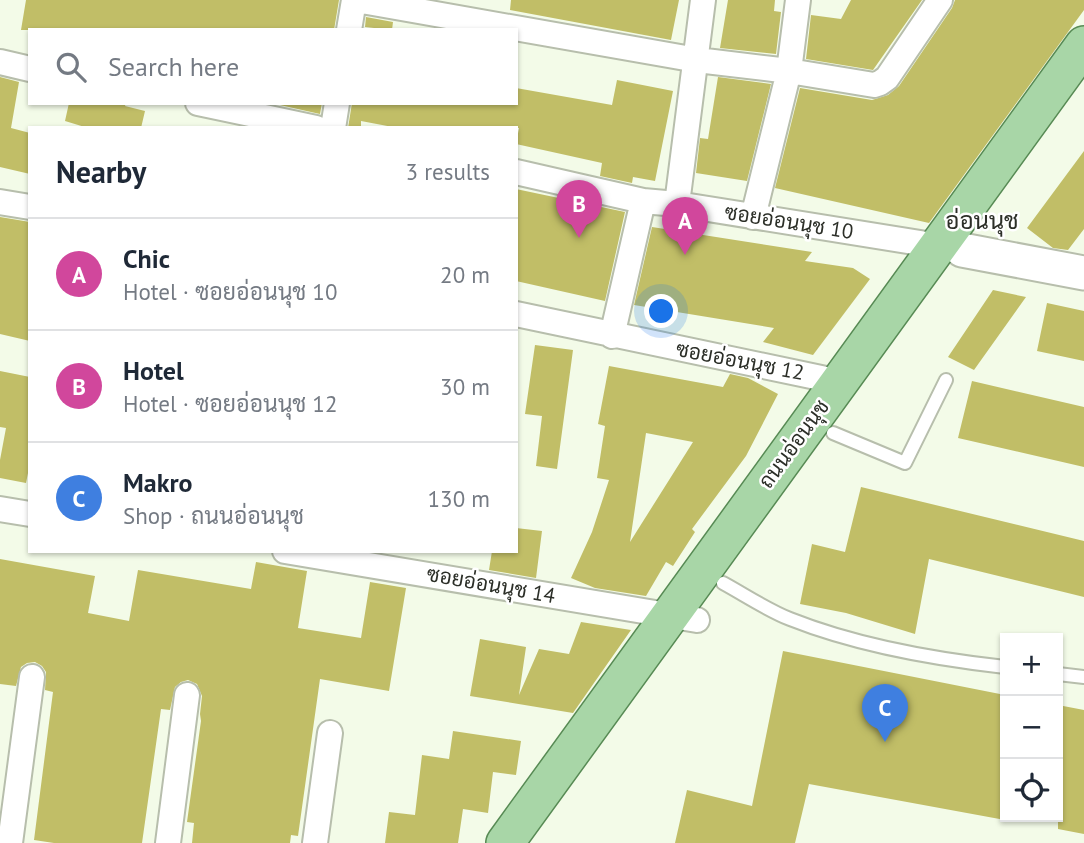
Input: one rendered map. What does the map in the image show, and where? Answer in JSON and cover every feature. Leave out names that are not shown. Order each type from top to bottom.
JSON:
[{"type":"main road","name":"ถนนอ่อนนุช","points":[[532,843],[683,618],[951,248],[1084,45]]},
{"type":"main road","name":"ถนนอ่อนนุช","points":[[951,248],[1084,82]]},
{"type":"main road","name":"ถนนอ่อนนุช","points":[[505,843],[683,618],[723,583],[833,432],[852,385]]},
{"type":"street","points":[[349,28],[355,0],[515,28]]},
{"type":"street","points":[[677,204],[703,0]]},
{"type":"street","points":[[753,217],[789,71],[798,0]]},
{"type":"street","points":[[518,29],[697,60],[874,85],[887,78],[940,0]]},
{"type":"street","points":[[0,62],[28,69]]},
{"type":"street","points":[[207,105],[307,126]]},
{"type":"street","points":[[332,126],[337,105]]},
{"type":"street","name":"ซอยอ่อนนุช 10","points":[[518,173],[643,201],[677,204],[951,248]]},
{"type":"street","points":[[612,336],[643,201]]},
{"type":"street","points":[[0,202],[28,207]]},
{"type":"street","points":[[951,248],[1084,273]]},
{"type":"street","name":"ซอยอ่อนนุช 12","points":[[518,318],[852,385]]},
{"type":"street","points":[[0,509],[28,514]]},
{"type":"street","name":"ซอยอ่อนนุช 14","points":[[297,553],[683,618]]},
{"type":"street","points":[[10,843],[32,677]]},
{"type":"street","points":[[168,843],[187,695]]},
{"type":"street","points":[[315,843],[330,733]]},
{"type":"lane","points":[[833,432],[905,463],[946,380]]},
{"type":"lane","points":[[723,583],[789,618],[867,643],[953,661],[1000,666]]},
{"type":"lane","points":[[1063,675],[1084,677]]},
{"type":"building","points":[[26,0],[339,0],[334,28],[21,30]]},
{"type":"building","points":[[511,0],[679,0],[671,40],[510,10]]},
{"type":"building","points":[[728,0],[775,0],[774,11],[781,12],[776,54],[720,48]]},
{"type":"building","points":[[851,0],[922,0],[873,70],[806,59],[811,15],[841,19]]},
{"type":"building","points":[[955,0],[1084,0],[1084,10],[929,223],[775,188],[800,88],[872,100],[888,95],[899,86]]},
{"type":"building","points":[[366,17],[393,22],[392,28],[365,27]]},
{"type":"building","points":[[0,77],[19,82],[11,128],[28,132],[28,174],[0,167]]},
{"type":"building","points":[[718,77],[771,84],[747,181],[696,173],[700,138],[708,139]]},
{"type":"building","points":[[617,80],[673,91],[655,181],[633,177],[632,183],[600,176],[602,163],[518,144],[518,126],[387,126],[361,121],[361,126],[348,126],[352,105],[518,105],[518,88],[612,105]]},
{"type":"building","points":[[69,105],[125,105],[145,111],[141,126],[81,126],[65,121]]},
{"type":"building","points":[[280,105],[322,105],[320,114]]},
{"type":"building","points":[[1084,151],[1084,229],[1068,250],[1053,248],[1027,228]]},
{"type":"building","points":[[518,189],[625,212],[605,301],[518,281]]},
{"type":"building","points":[[0,217],[28,222],[28,341],[0,334]]},
{"type":"building","points":[[652,227],[812,252],[805,261],[853,268],[870,279],[813,355],[763,342],[774,328],[634,305]]},
{"type":"building","points":[[993,290],[1026,297],[974,370],[948,357]]},
{"type":"building","points":[[1047,303],[1084,311],[1084,361],[1037,351]]},
{"type":"building","points":[[535,345],[573,350],[557,469],[536,466],[542,416],[525,414]]},
{"type":"building","points":[[609,366],[723,387],[730,374],[748,378],[778,394],[746,456],[692,529],[695,532],[673,566],[666,562],[646,596],[595,588],[571,578],[592,532],[609,480],[597,478],[605,426],[598,424]],"holes":[[[646,433],[693,442],[630,542]]]},
{"type":"building","points":[[0,371],[28,377],[26,483],[0,478],[0,460],[6,428],[0,427]]},
{"type":"building","points":[[972,381],[1084,407],[1084,467],[958,438]]},
{"type":"building","points":[[861,487],[1084,541],[1084,597],[929,559],[915,634],[846,613],[800,604],[812,544],[845,552]]},
{"type":"building","points":[[518,528],[542,531],[536,578],[489,570],[492,553],[518,553]]},
{"type":"building","points":[[0,559],[95,576],[88,613],[129,621],[138,570],[251,589],[256,562],[307,571],[298,628],[361,638],[370,582],[406,588],[389,691],[320,679],[298,836],[291,835],[290,843],[192,843],[194,823],[187,822],[202,696],[197,684],[188,680],[175,687],[170,710],[161,709],[142,843],[54,843],[34,840],[53,692],[45,690],[46,672],[35,662],[21,667],[16,686],[0,684]]},
{"type":"building","points":[[581,622],[631,630],[573,713],[470,696],[480,639],[526,647],[519,695],[539,649],[569,654]]},
{"type":"building","points":[[783,651],[1000,694],[1000,819],[809,784],[795,843],[675,843],[687,790],[752,806]]},
{"type":"building","points":[[1063,706],[1084,710],[1084,834],[1058,829],[1058,822],[1063,822]]},
{"type":"building","points":[[453,731],[521,741],[516,775],[493,772],[488,813],[463,809],[458,843],[385,843],[389,812],[415,815],[422,755],[449,759]]},
{"type":"place","name":"Hotel","points":[[579,238]]},
{"type":"place","name":"Chic","points":[[685,255]]},
{"type":"place","name":"Makro","points":[[885,742]]},
{"type":"district","name":"อ่อนนุช","points":[[982,221]]}]
